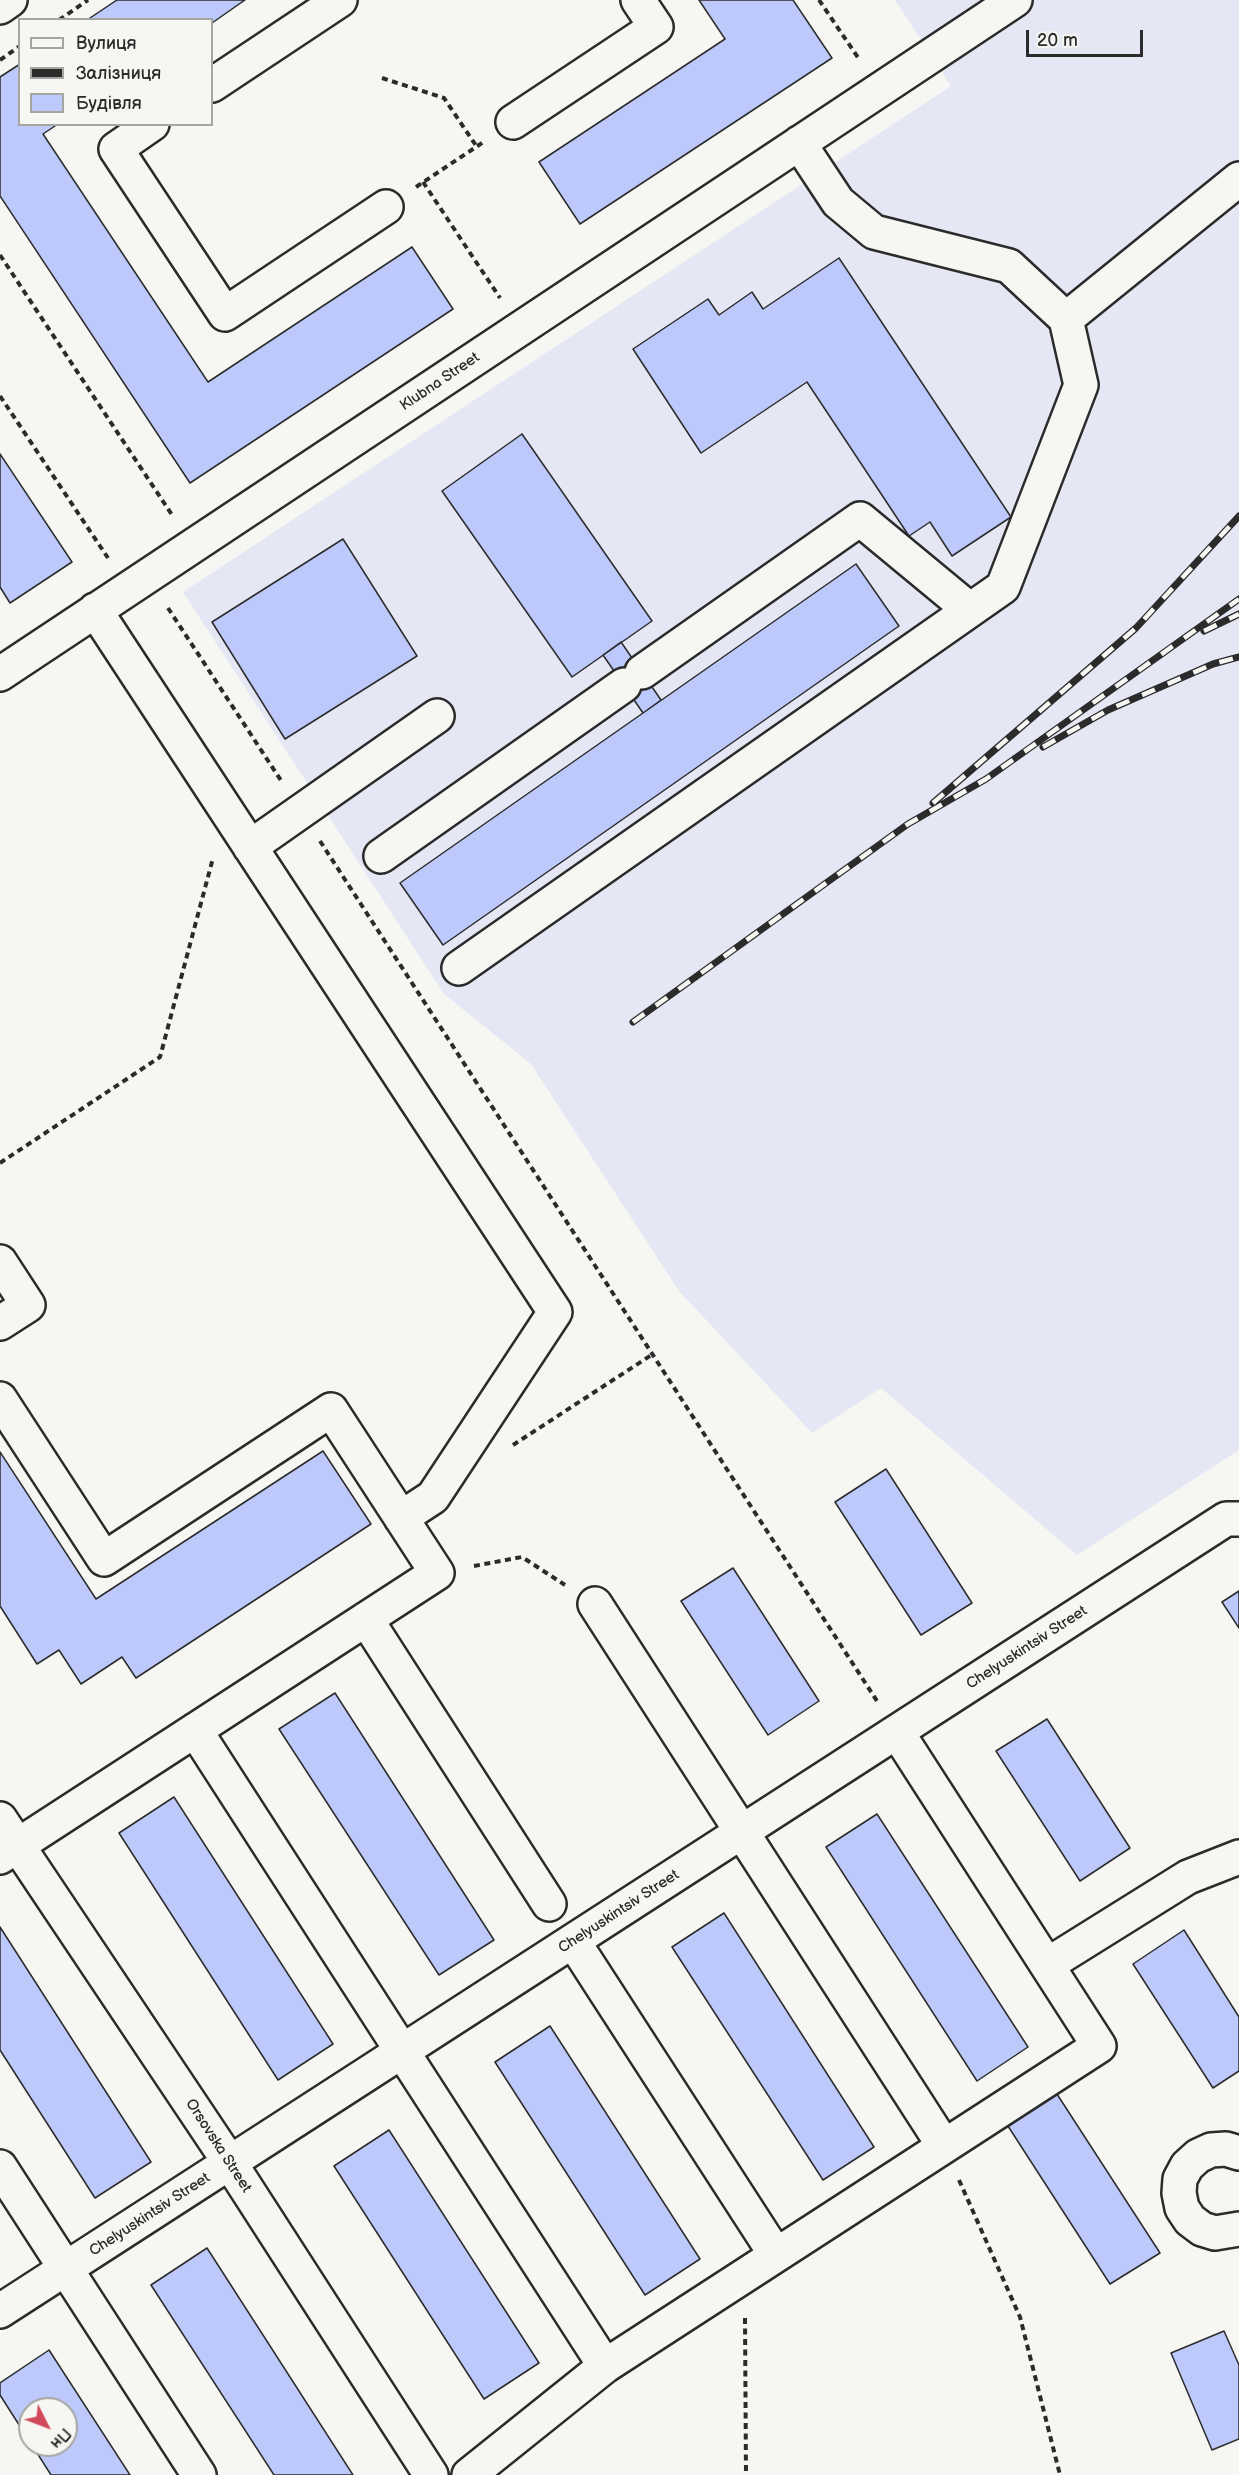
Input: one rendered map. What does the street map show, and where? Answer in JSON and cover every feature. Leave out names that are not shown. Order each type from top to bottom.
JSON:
[{"type":"street","points":[[0,7],[10,0]]},
{"type":"street","points":[[513,122],[656,27],[638,0]]},
{"type":"street","name":"Klubna Street","points":[[0,674],[1015,0]]},
{"type":"street","points":[[213,84],[334,2]]},
{"type":"street","points":[[149,126],[116,149],[225,314],[386,207]]},
{"type":"street","points":[[459,968],[1003,587],[1080,385],[1066,319],[1009,266],[874,232],[838,202],[799,143]]},
{"type":"street","points":[[1066,319],[1239,179]]},
{"type":"street","points":[[381,856],[860,519],[970,610]]},
{"type":"street","points":[[95,610],[555,1312],[433,1497],[401,1518]]},
{"type":"street","points":[[250,847],[437,716]]},
{"type":"street","points":[[0,1262],[28,1305],[0,1323]]},
{"type":"street","points":[[0,1399],[104,1558],[331,1410],[437,1573],[195,1730],[6,1841]]},
{"type":"street","name":"Chelyuskintsiv Street","points":[[0,2311],[1226,1519],[1239,1519]]},
{"type":"street","points":[[595,1604],[945,2146]]},
{"type":"street","points":[[366,1619],[549,1904]]},
{"type":"street","points":[[195,1730],[605,2366]]},
{"type":"street","points":[[469,2475],[605,2366],[1100,2046],[897,1732]]},
{"type":"street","name":"Orsovska Street","points":[[6,1841],[230,2163],[431,2475]]},
{"type":"street","points":[[1047,1965],[1188,1877],[1239,1857]]},
{"type":"street","points":[[573,1941],[776,2255]]},
{"type":"street","points":[[1239,2153],[1226,2149],[1211,2150],[1198,2156],[1187,2166],[1180,2179],[1179,2193],[1182,2208],[1190,2220],[1202,2229],[1215,2233],[1239,2229]]},
{"type":"street","points":[[0,2167],[199,2475]]},
{"type":"path","points":[[62,18],[88,0]]},
{"type":"path","points":[[819,0],[879,90]]},
{"type":"path","points":[[0,60],[18,47]]},
{"type":"path","points":[[382,78],[444,98],[477,147]]},
{"type":"path","points":[[386,207],[513,122]]},
{"type":"path","points":[[423,182],[520,328]]},
{"type":"path","points":[[0,255],[192,546]]},
{"type":"path","points":[[0,396],[138,582],[301,812],[897,1732]]},
{"type":"path","points":[[0,1163],[160,1057],[225,809]]},
{"type":"path","points":[[503,1452],[654,1354]]},
{"type":"path","points":[[437,1573],[522,1557],[595,1604]]},
{"type":"path","points":[[945,2146],[1020,2317],[1060,2475]]},
{"type":"path","points":[[745,2275],[746,2475]]},
{"type":"shaded area","points":[[895,0],[1239,0],[1239,1450],[1077,1555],[881,1388],[812,1433],[679,1291],[531,1064],[444,994],[183,592],[951,86]]},
{"type":"building","points":[[117,0],[245,0],[213,22],[213,18],[90,18]]},
{"type":"building","points":[[699,0],[793,0],[832,58],[580,224],[539,162],[725,39]]},
{"type":"building","points":[[18,65],[18,126],[55,126],[43,134],[208,382],[412,247],[453,309],[190,483],[0,196],[0,77]]},
{"type":"building","points":[[839,258],[1011,517],[952,556],[930,522],[909,536],[807,382],[701,453],[633,349],[708,299],[719,315],[752,292],[763,309]]},
{"type":"building","points":[[522,434],[652,621],[572,677],[442,491]]},
{"type":"building","points":[[0,454],[72,562],[10,603],[0,587]]},
{"type":"building","points":[[343,539],[417,656],[285,739],[212,622]]},
{"type":"building","points":[[856,564],[899,626],[443,945],[400,883]]},
{"type":"building","points":[[621,642],[661,700],[643,713],[603,655]]},
{"type":"building","points":[[323,1451],[371,1524],[136,1678],[122,1657],[81,1684],[59,1650],[37,1664],[0,1606],[0,1452],[96,1599]]},
{"type":"building","points":[[886,1469],[972,1603],[921,1635],[835,1502]]},
{"type":"building","points":[[733,1568],[819,1701],[768,1735],[681,1601]]},
{"type":"building","points":[[1239,1591],[1239,1628],[1222,1602]]},
{"type":"building","points":[[335,1693],[494,1940],[439,1975],[279,1729]]},
{"type":"building","points":[[1047,1719],[1130,1848],[1080,1881],[996,1751]]},
{"type":"building","points":[[174,1797],[333,2044],[278,2080],[119,1833]]},
{"type":"building","points":[[877,1814],[1028,2047],[977,2081],[826,1847]]},
{"type":"building","points":[[724,1913],[874,2147],[823,2180],[672,1947]]},
{"type":"building","points":[[0,1927],[151,2162],[95,2198],[0,2050]]},
{"type":"building","points":[[1184,1930],[1239,2017],[1239,2071],[1213,2088],[1133,1964]]},
{"type":"building","points":[[550,2026],[700,2259],[645,2295],[495,2062]]},
{"type":"building","points":[[1055,2091],[1160,2253],[1110,2284],[1006,2123]]},
{"type":"building","points":[[389,2130],[539,2363],[484,2399],[334,2166]]},
{"type":"building","points":[[207,2248],[353,2475],[274,2475],[151,2285]]},
{"type":"building","points":[[1224,2331],[1239,2365],[1239,2439],[1212,2450],[1171,2353]]},
{"type":"building","points":[[49,2350],[130,2475],[51,2475],[40,2457],[78,2457],[78,2397],[18,2397],[18,2423],[0,2395],[0,2383]]},
{"type":"railway","points":[[933,803],[1136,628],[1239,516]]},
{"type":"railway","points":[[633,1022],[908,824],[986,779],[1239,599]]},
{"type":"railway","points":[[1204,631],[1239,614]]},
{"type":"railway","points":[[1043,747],[1108,710],[1213,664],[1239,657]]}]
